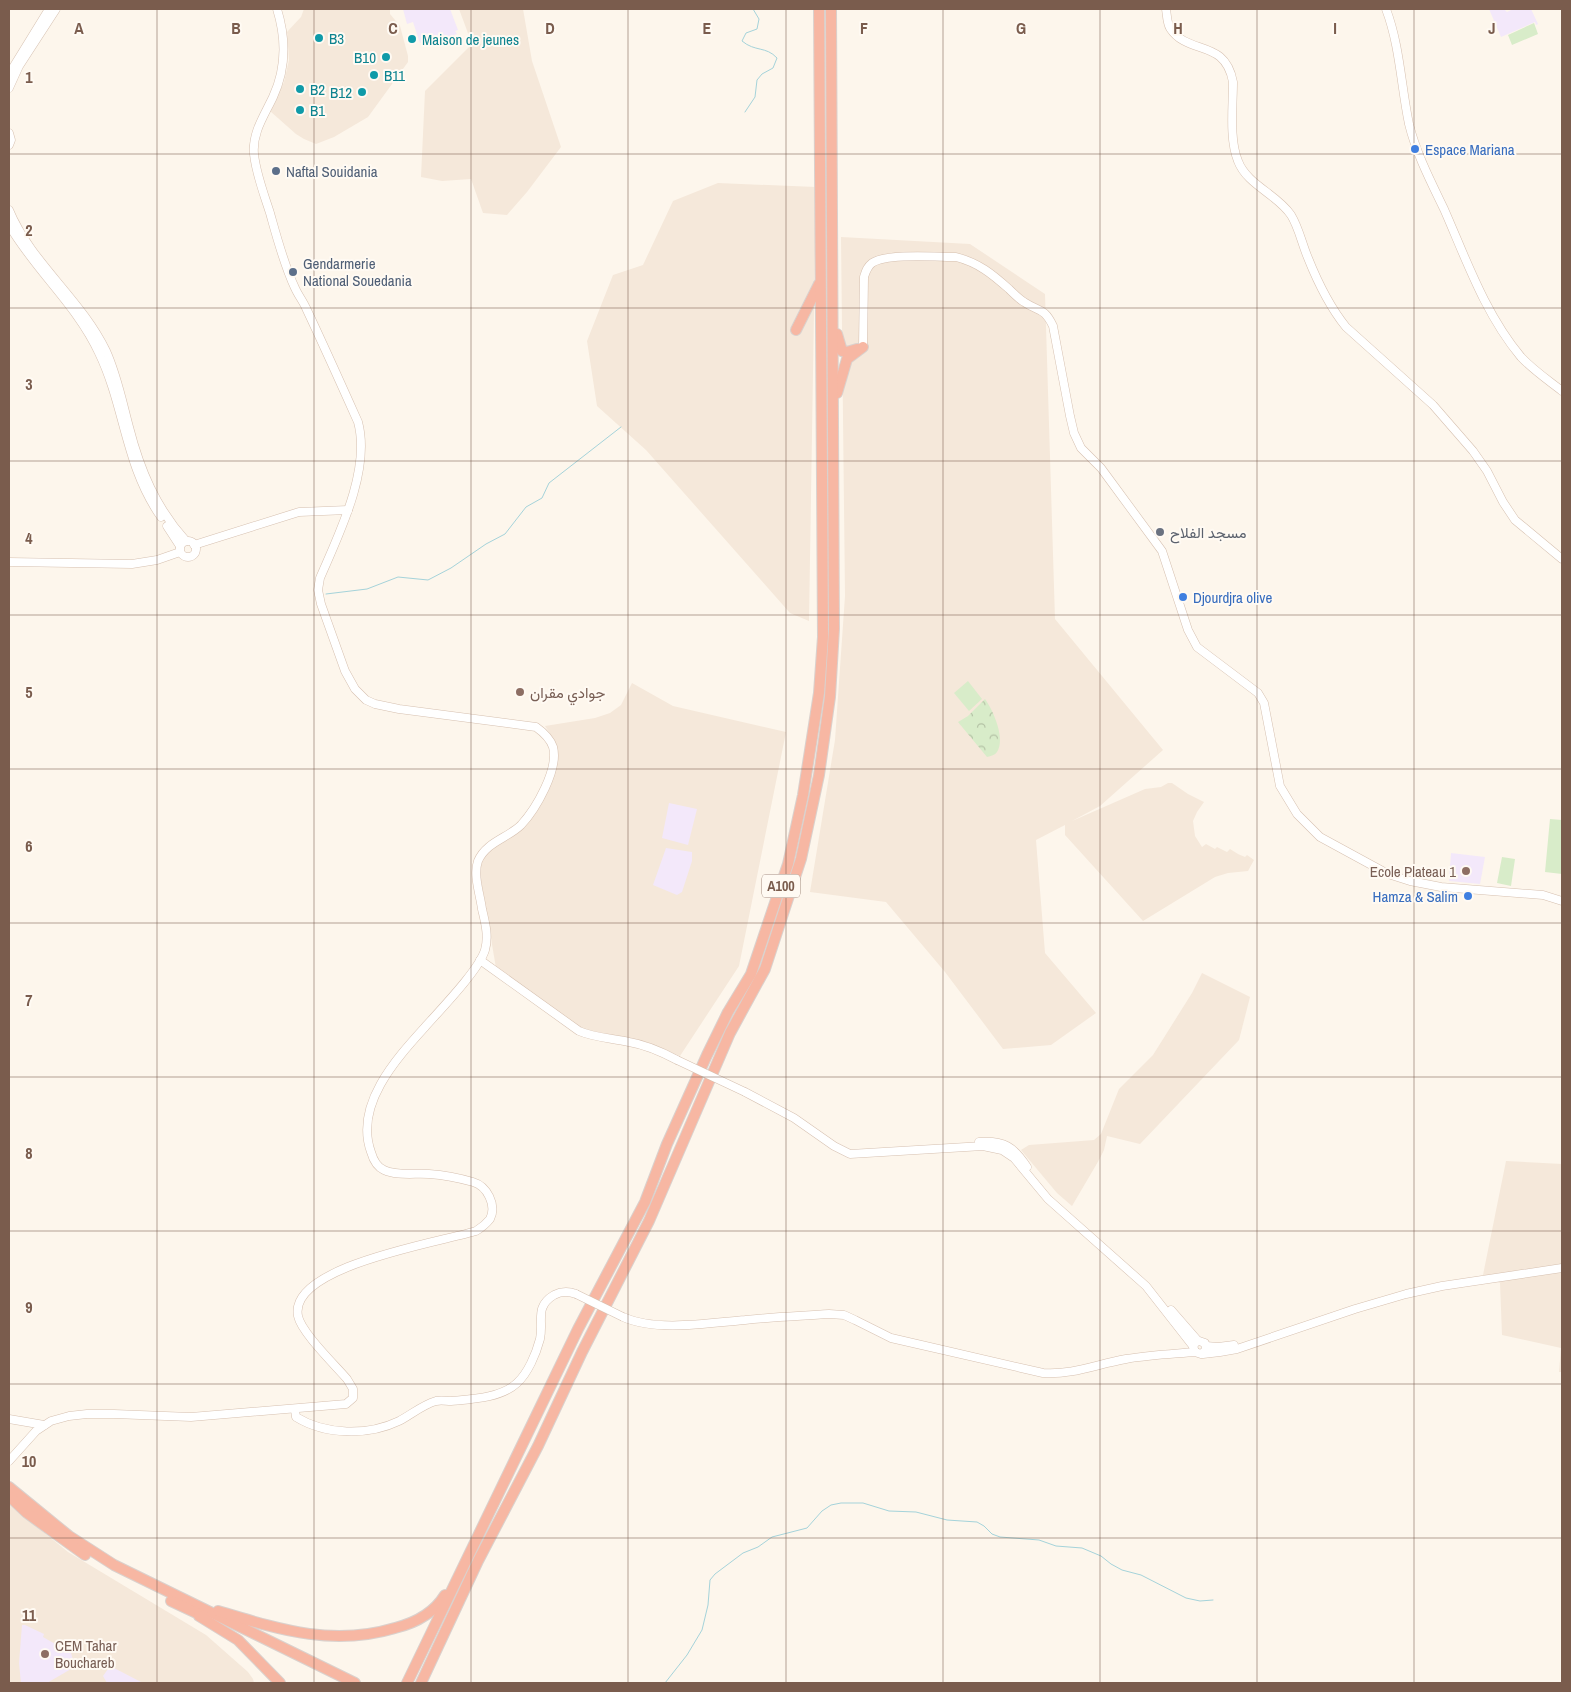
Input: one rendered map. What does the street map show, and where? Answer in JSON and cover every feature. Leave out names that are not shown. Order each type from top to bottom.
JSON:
[{"type":"highway","name":"A100","points":[[407,1683],[593,1298],[645,1202],[667,1144],[707,1055],[728,1012],[751,974],[788,864],[810,760],[819,693],[822,644],[819,9]]},
{"type":"highway","name":"A100","points":[[421,1683],[478,1561],[538,1446],[582,1352],[649,1221],[730,1033],[765,969],[789,898],[804,845],[820,775],[831,682],[835,575],[831,9]]},
{"type":"highway","points":[[796,330],[821,281]]},
{"type":"highway","points":[[833,312],[842,350],[847,352],[863,347]]},
{"type":"highway","points":[[834,409],[847,359],[863,347]]},
{"type":"highway","points":[[9,1487],[46,1519],[97,1555],[190,1606],[341,1683]]},
{"type":"highway","points":[[9,1496],[27,1513],[57,1536],[100,1564],[355,1683]]},
{"type":"highway","points":[[190,1606],[318,1636],[359,1636],[404,1626],[430,1612],[443,1599],[467,1558]]},
{"type":"highway","points":[[190,1606],[238,1640],[280,1683]]},
{"type":"main road","points":[[9,74],[49,9]]},
{"type":"main road","points":[[9,88],[19,66],[56,9]]},
{"type":"main road","points":[[9,1461],[30,1436],[44,1425],[57,1419],[87,1414],[191,1417],[295,1410],[346,1404],[354,1398],[353,1389],[347,1379],[299,1322],[297,1308],[302,1296],[339,1270],[442,1239],[476,1231],[486,1224],[491,1215],[488,1194],[481,1185],[444,1176],[383,1170],[374,1159],[367,1134],[367,1120],[371,1106],[385,1078],[401,1054],[480,960],[485,948],[486,932],[476,874],[477,866],[483,851],[513,831],[536,805],[553,765],[553,747],[546,736],[536,727],[382,706],[366,700],[355,689],[345,671],[321,604],[318,590],[320,578],[348,510],[359,466],[362,444],[360,432],[327,354],[305,305],[295,288],[275,230],[254,155],[255,137],[274,96],[282,65],[283,37],[277,9]]},
{"type":"main road","points":[[1166,9],[1170,27],[1177,36],[1186,42],[1216,53],[1226,63],[1231,72],[1233,82],[1233,134],[1234,150],[1238,162],[1244,172],[1286,208],[1292,217],[1326,299],[1337,316],[1346,327],[1433,405],[1473,451],[1515,520],[1562,558]]},
{"type":"main road","points":[[1386,9],[1393,28],[1404,96],[1414,140],[1475,280],[1492,314],[1522,357],[1536,371],[1562,391]]},
{"type":"main road","points":[[9,134],[11,140],[9,145]]},
{"type":"main road","points":[[9,210],[35,254],[85,316],[99,338],[114,372],[132,440],[145,478],[182,546],[184,556],[190,556],[195,552],[194,545]]},
{"type":"main road","points":[[9,225],[30,257],[78,318],[98,350],[112,384],[130,453],[141,484],[154,507],[182,546]]},
{"type":"main road","points":[[863,347],[864,277],[871,264],[878,260],[956,257],[965,259],[993,275],[1024,302],[1041,309],[1049,316],[1053,326],[1070,416],[1074,433],[1081,448],[1101,468],[1162,551],[1188,630],[1197,647],[1258,694],[1264,703],[1280,786],[1296,814],[1320,837],[1388,874],[1410,881],[1441,887],[1543,896],[1562,901]]},
{"type":"main road","points":[[9,562],[132,564],[157,560],[190,542],[194,545],[299,512],[348,510]]},
{"type":"main road","points":[[480,960],[579,1031],[594,1036],[641,1045],[664,1053],[794,1118],[840,1149],[864,1150],[989,1141],[1009,1146],[1064,1207],[1146,1279],[1199,1348],[1220,1352],[1237,1349],[1361,1307],[1412,1292],[1562,1268]]},
{"type":"main road","points":[[295,1410],[296,1417],[307,1423],[341,1431],[357,1430],[377,1428],[397,1422],[422,1407],[437,1401],[475,1398],[500,1392],[516,1384],[535,1353],[540,1337],[542,1306],[550,1298],[564,1292],[576,1294],[623,1317],[650,1325],[691,1324],[829,1314],[844,1315],[891,1338],[1043,1373],[1068,1373],[1127,1359],[1235,1344],[1400,1290],[1562,1263]]},
{"type":"main road","points":[[9,1419],[44,1425]]},
{"type":"shaded area","points":[[304,9],[390,9],[390,14],[400,26],[408,56],[408,62],[368,117],[334,137],[316,144],[296,134],[270,111],[284,82],[289,60],[287,32],[301,17]]},
{"type":"shaded area","points":[[403,9],[450,9],[458,30],[455,31],[457,34],[454,35],[456,39],[427,47],[425,41],[420,43],[413,22],[407,24]]},
{"type":"shaded area","points":[[459,9],[523,9],[532,61],[561,147],[507,215],[483,213],[471,179],[442,181],[421,177],[425,91],[472,44]]},
{"type":"shaded area","points":[[1489,9],[1504,9],[1507,12],[1513,9],[1531,9],[1538,24],[1536,25],[1535,22],[1501,37]]},
{"type":"shaded area","points":[[718,183],[816,187],[809,621],[790,613],[646,450],[597,406],[587,341],[613,275],[643,265],[673,201]]},
{"type":"shaded area","points":[[841,237],[970,244],[1045,294],[1055,619],[1163,750],[1100,806],[1072,821],[1145,789],[1161,787],[1172,783],[1204,802],[1193,821],[1195,836],[1202,847],[1206,844],[1227,852],[1230,849],[1245,857],[1247,855],[1254,860],[1248,871],[1228,873],[1215,877],[1143,921],[1065,835],[1065,825],[1036,840],[1045,953],[1096,1013],[1051,1045],[1003,1049],[945,972],[886,902],[810,892],[835,740],[845,596]]},
{"type":"shaded area","points":[[632,683],[673,706],[786,732],[739,966],[680,1056],[647,1042],[583,1029],[502,976],[496,968],[480,874],[482,856],[514,834],[555,768],[558,753],[555,741],[545,726],[595,718],[610,713],[621,705]]},
{"type":"shaded area","points":[[669,803],[697,809],[688,845],[662,838]]},
{"type":"shaded area","points":[[666,848],[692,852],[692,861],[682,892],[677,895],[653,885]]},
{"type":"shaded area","name":"Ecole Plateau 1","points":[[1451,853],[1485,857],[1480,884],[1449,881]]},
{"type":"shaded area","points":[[1202,973],[1250,997],[1239,1040],[1140,1144],[1107,1136],[1104,1150],[1099,1160],[1072,1206],[1057,1193],[1021,1150],[1029,1145],[1094,1140],[1101,1134],[1119,1089],[1153,1055],[1192,993]]},
{"type":"shaded area","points":[[1506,1161],[1562,1164],[1562,1372],[1559,1372],[1561,1348],[1502,1335],[1500,1283],[1483,1275]]},
{"type":"shaded area","points":[[9,1504],[68,1552],[206,1635],[248,1672],[254,1683],[9,1683]]},
{"type":"shaded area","name":"CEM Tahar Bouchareb","points":[[22,1625],[44,1634],[43,1637],[71,1653],[73,1660],[71,1669],[47,1683],[21,1683],[19,1663]]},
{"type":"shaded area","points":[[114,1668],[143,1683],[107,1683],[103,1676],[108,1669]]},
{"type":"green space","points":[[1534,23],[1538,34],[1512,45],[1508,35]]},
{"type":"green space","points":[[968,681],[982,699],[969,711],[954,693]]},
{"type":"green space","points":[[985,699],[995,717],[1000,740],[997,752],[987,757],[958,722],[968,716]]},
{"type":"green space","points":[[1550,819],[1562,820],[1562,874],[1545,872]]},
{"type":"green space","points":[[1502,857],[1515,859],[1511,886],[1497,883]]},
{"type":"waterway","points":[[745,112],[755,97],[757,80],[762,74],[773,68],[777,58],[769,52],[751,47],[742,41],[746,33],[757,29],[759,19],[753,9]]},
{"type":"waterway","points":[[326,594],[367,589],[398,577],[428,580],[451,568],[486,544],[505,534],[526,507],[542,498],[549,483],[621,427]]},
{"type":"waterway","points":[[665,1683],[687,1655],[702,1630],[708,1605],[710,1580],[715,1574],[743,1553],[758,1547],[772,1537],[807,1528],[822,1511],[831,1505],[841,1503],[863,1503],[889,1511],[916,1512],[947,1520],[977,1522],[992,1534],[1000,1537],[1039,1540],[1056,1546],[1082,1548],[1101,1556],[1122,1570],[1141,1575],[1186,1598],[1200,1601],[1213,1600]]},
{"type":"place","name":"B3","points":[[319,38]]},
{"type":"place","name":"Maison de jeunes","points":[[412,39]]},
{"type":"place","name":"B10","points":[[386,57]]},
{"type":"place","name":"B11","points":[[374,75]]},
{"type":"place","name":"B2","points":[[300,89]]},
{"type":"place","name":"B12","points":[[362,92]]},
{"type":"place","name":"B1","points":[[300,110]]},
{"type":"place","name":"Espace Mariana","points":[[1415,149]]},
{"type":"place","name":"Naftal Souidania","points":[[276,171]]},
{"type":"place","name":"Gendarmerie National Souedania","points":[[293,272]]},
{"type":"place","name":"مسجد الفلاح","points":[[1160,532]]},
{"type":"place","name":"Djourdjra olive","points":[[1183,597]]},
{"type":"place","name":"جوادي مقران","points":[[520,692]]},
{"type":"place","name":"Ecole Plateau 1","points":[[1466,871]]},
{"type":"place","name":"Hamza & Salim","points":[[1468,896]]},
{"type":"place","name":"CEM Tahar Bouchareb","points":[[45,1654]]}]
